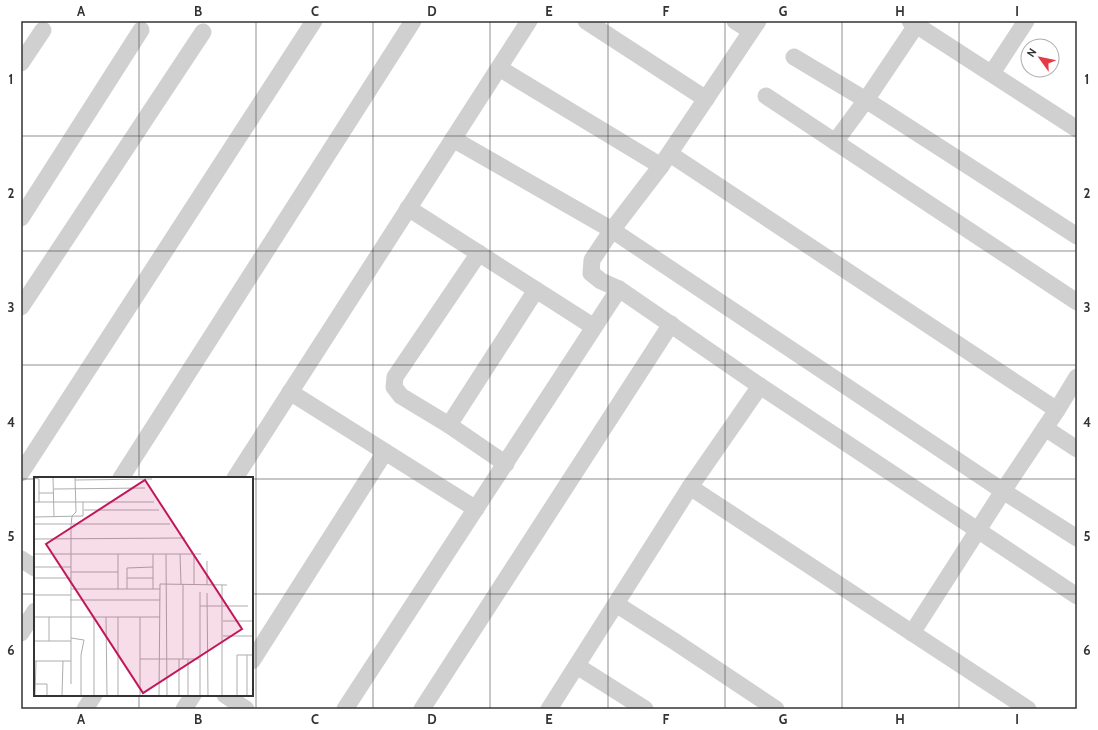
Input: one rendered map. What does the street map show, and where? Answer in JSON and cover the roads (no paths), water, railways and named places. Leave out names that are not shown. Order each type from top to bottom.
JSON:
[{"type":"street","points":[[21,473],[314,21]]},
{"type":"street","points":[[122,477],[413,21]]},
{"type":"street","points":[[236,477],[529,21]]},
{"type":"street","points":[[586,21],[706,100]]},
{"type":"street","points":[[735,21],[755,26],[666,160],[612,230],[592,260],[591,273],[601,281],[619,290],[671,324],[760,386],[1077,596]]},
{"type":"street","points":[[992,74],[1026,21]]},
{"type":"street","points":[[835,142],[866,100],[915,22],[992,74],[1075,122]]},
{"type":"street","points":[[21,63],[43,30]]},
{"type":"street","points":[[21,218],[141,30]]},
{"type":"street","points":[[21,307],[203,32]]},
{"type":"street","points":[[794,57],[866,100],[1077,236]]},
{"type":"street","points":[[499,68],[666,160],[1057,410]]},
{"type":"street","points":[[766,96],[1077,302]]},
{"type":"street","points":[[453,139],[612,230],[1003,491],[1077,538]]},
{"type":"street","points":[[408,208],[594,327]]},
{"type":"street","points":[[479,253],[395,377],[394,387],[402,396],[449,425],[506,464]]},
{"type":"street","points":[[449,425],[536,290]]},
{"type":"street","points":[[345,709],[619,290]]},
{"type":"street","points":[[422,709],[671,324]]},
{"type":"street","points":[[912,633],[1076,381]]},
{"type":"street","points":[[549,709],[690,487],[760,386]]},
{"type":"street","points":[[290,392],[476,509]]},
{"type":"street","points":[[1045,428],[1077,449]]},
{"type":"street","points":[[253,659],[385,452]]},
{"type":"street","points":[[690,487],[1028,709]]},
{"type":"street","points":[[21,559],[34,567]]},
{"type":"street","points":[[616,604],[776,709]]},
{"type":"street","points":[[21,633],[34,613]]},
{"type":"street","points":[[577,666],[645,709]]},
{"type":"street","points":[[85,709],[93,696]]},
{"type":"street","points":[[184,709],[192,696]]},
{"type":"street","points":[[228,696],[246,709]]}]
